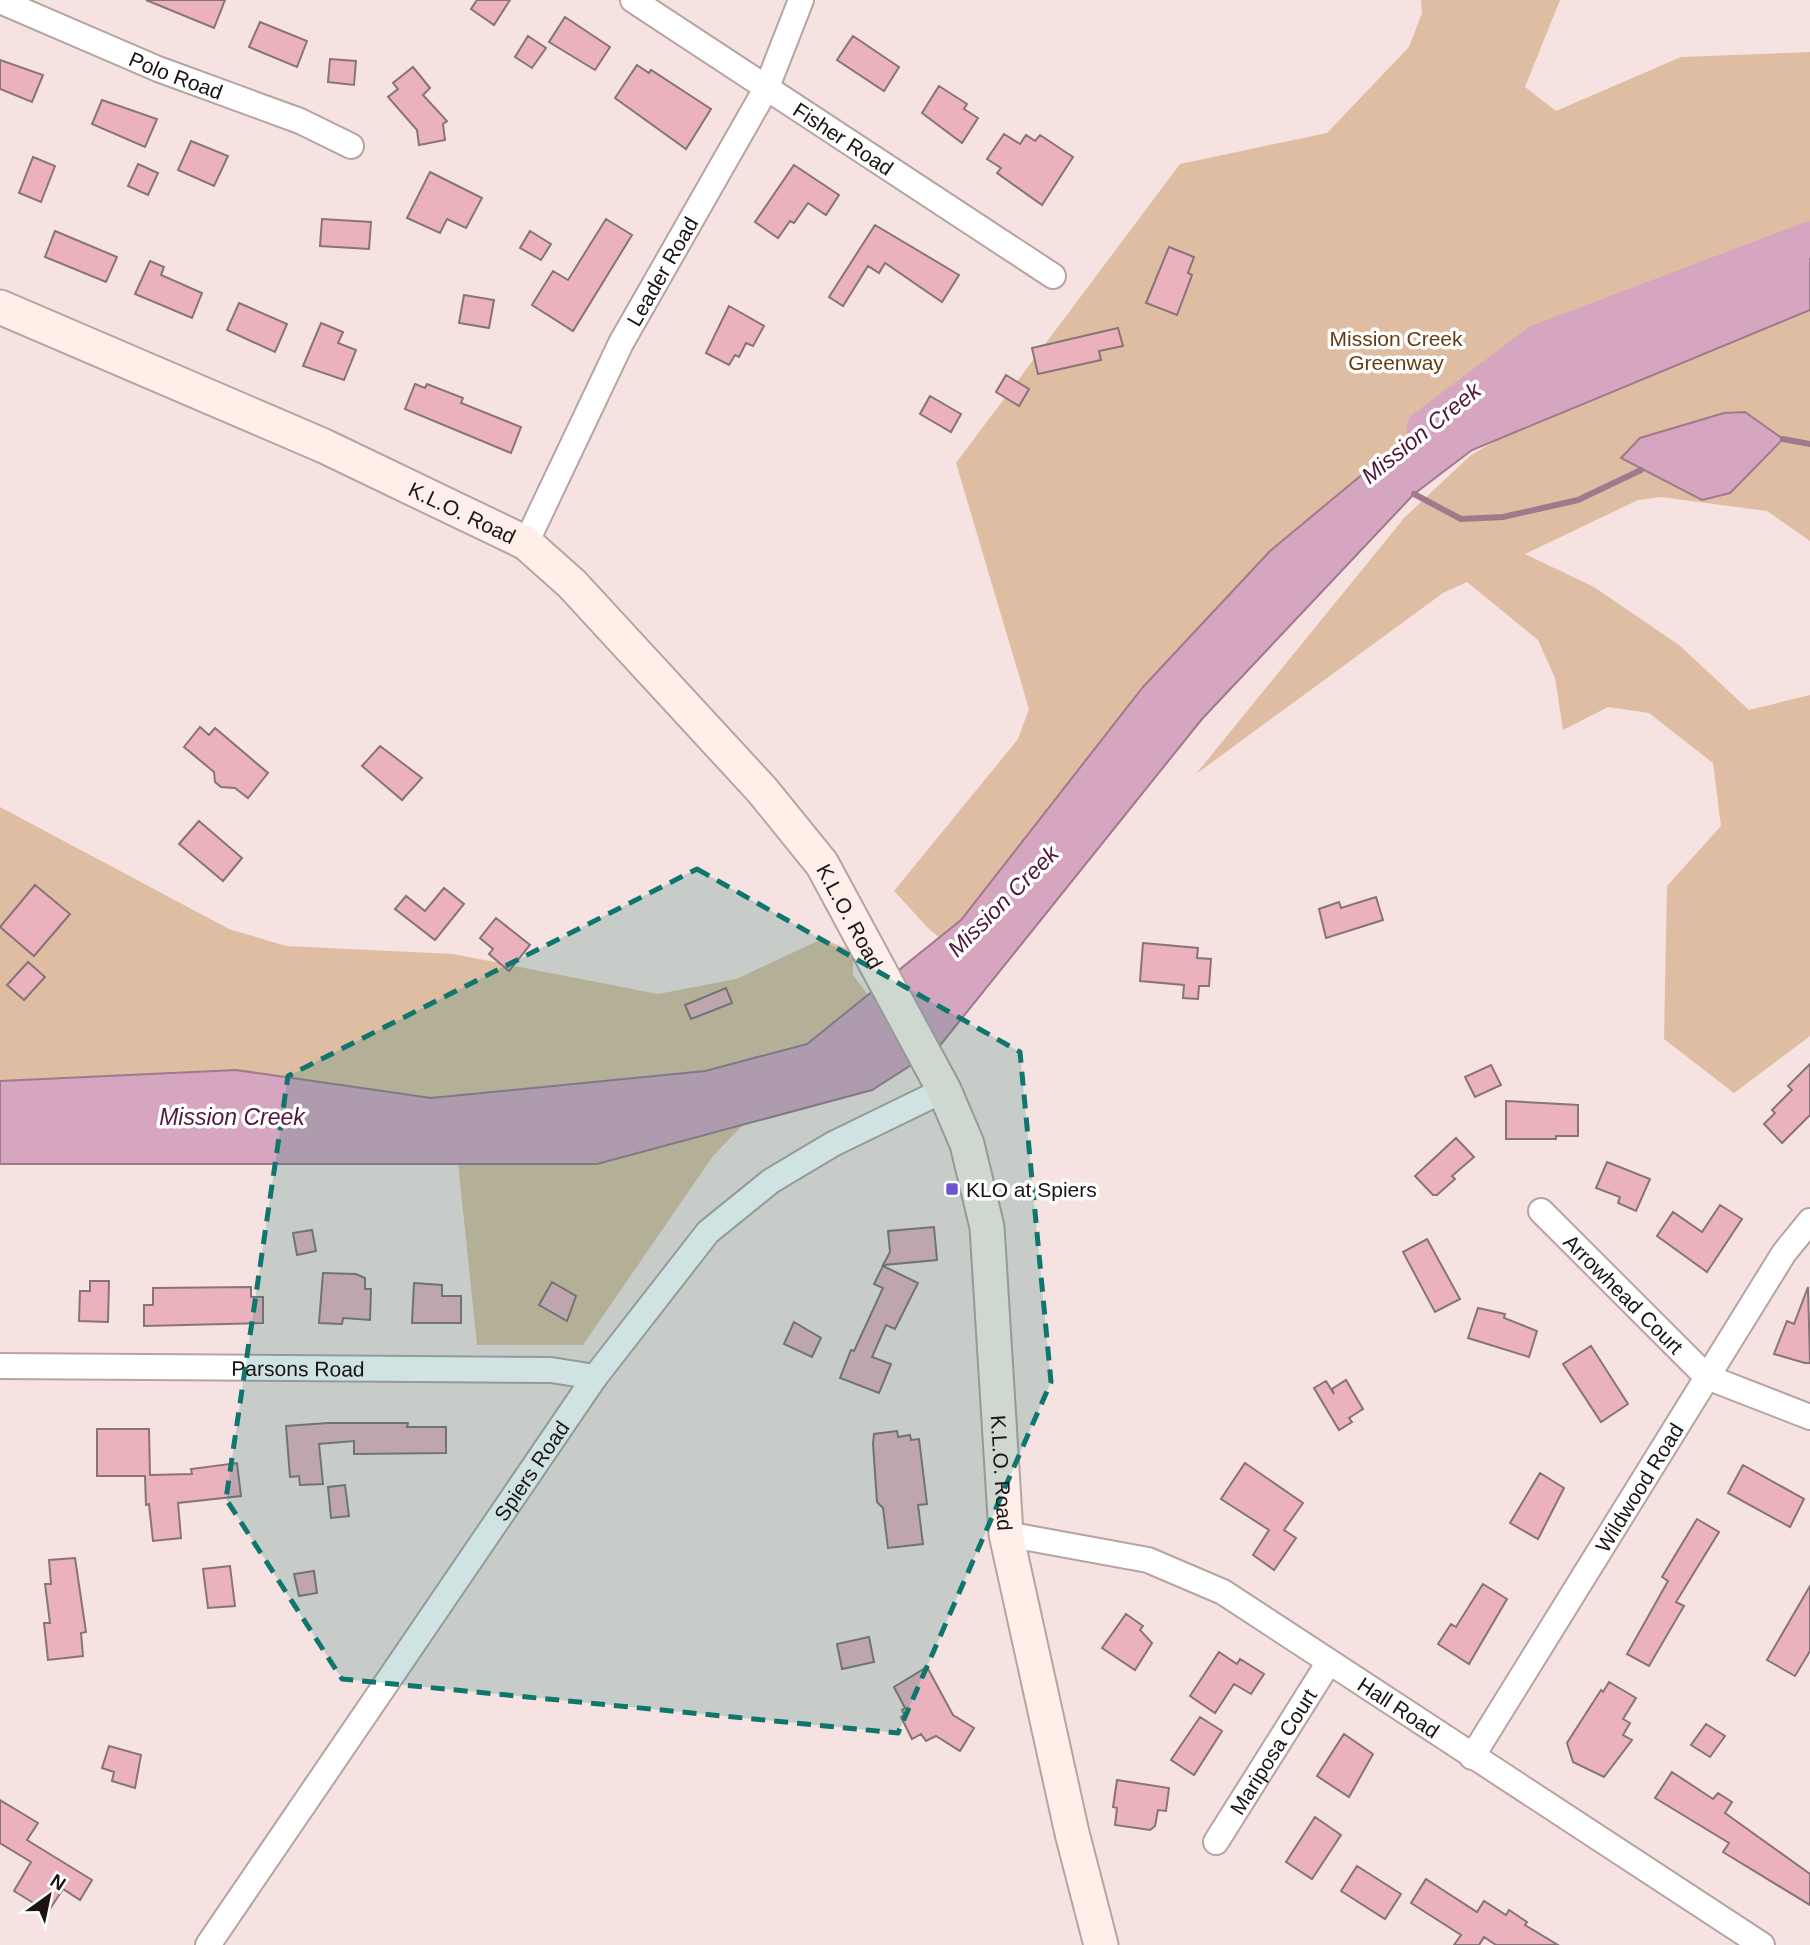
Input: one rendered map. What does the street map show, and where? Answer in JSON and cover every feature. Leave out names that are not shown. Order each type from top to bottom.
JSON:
[{"type":"main road","name":"K.L.O. Road","points":[[0,307],[324,446],[526,542],[572,584],[762,790],[822,864],[863,935],[944,1090],[967,1143],[987,1227],[1006,1534],[1072,1832],[1101,1945]]},
{"type":"street","name":"Fisher Road","points":[[633,0],[1053,276]]},
{"type":"street","name":"Leader Road","points":[[526,542],[621,342],[767,88],[801,0]]},
{"type":"street","name":"Polo Road","points":[[0,1],[158,69],[300,121],[351,146]]},
{"type":"street","name":"Spiers Road","points":[[208,1945],[595,1377],[708,1232],[771,1181],[833,1144],[944,1090]]},
{"type":"street","name":"Arrowhead Court","points":[[1541,1211],[1707,1377]]},
{"type":"street","name":"Wildwood Road","points":[[1472,1756],[1784,1253],[1810,1221]]},
{"type":"street","name":"Parsons Road","points":[[0,1366],[551,1370],[595,1377]]},
{"type":"street","points":[[1707,1377],[1810,1417]]},
{"type":"street","name":"Hall Road","points":[[1006,1534],[1148,1560],[1223,1592],[1762,1945]]},
{"type":"street","name":"Mariposa Court","points":[[1216,1842],[1329,1662]]},
{"type":"highlighted area","points":[[697,869],[1020,1052],[1051,1382],[898,1733],[342,1679],[226,1499],[288,1076]]},
{"type":"green space","name":"Mission Creek Greenway","points":[[1421,0],[1560,0],[1525,87],[1556,111],[1681,57],[1810,52],[1810,284],[1635,355],[1394,495],[1104,829],[992,982],[928,928],[894,891],[1018,739],[1029,709],[956,463],[1180,164],[1327,133],[1409,47],[1422,13]]},
{"type":"green space","points":[[1810,298],[1810,541],[1767,511],[1661,497],[1638,500],[1525,554],[1594,587],[1679,645],[1749,710],[1810,695],[1810,1036],[1734,1093],[1664,1039],[1667,886],[1721,826],[1713,763],[1649,713],[1608,707],[1563,730],[1555,678],[1538,640],[1467,582],[1443,593],[1196,774],[1405,517],[1471,455],[1553,408]]},
{"type":"green space","points":[[0,807],[229,929],[286,946],[453,954],[658,994],[736,979],[822,939],[853,951],[853,975],[896,1032],[745,1123],[713,1156],[583,1345],[477,1345],[454,1124],[0,1146]]},
{"type":"water","name":"Mission Creek","points":[[1810,247],[1810,310],[1472,450],[1414,494],[1202,719],[938,1048],[872,1090],[597,1164],[0,1164],[0,1081],[236,1070],[431,1098],[705,1071],[807,1044],[961,920],[1143,687],[1270,551],[1435,414],[1626,313]]},
{"type":"water","points":[[1745,412],[1783,439],[1730,493],[1702,500],[1621,458],[1640,438],[1724,413]]},
{"type":"building","points":[[146,0],[225,0],[214,28]]},
{"type":"building","points":[[477,0],[510,0],[494,25],[471,9]]},
{"type":"building","points":[[565,17],[610,47],[595,70],[549,42]]},
{"type":"building","points":[[260,22],[307,41],[297,67],[249,47]]},
{"type":"building","points":[[528,36],[546,48],[532,68],[515,57]]},
{"type":"building","points":[[853,36],[899,67],[884,91],[837,60]]},
{"type":"building","points":[[330,59],[356,61],[354,85],[328,82]]},
{"type":"building","points":[[0,60],[43,75],[32,102],[0,89]]},
{"type":"building","points":[[637,65],[649,73],[651,70],[711,109],[686,149],[615,98]]},
{"type":"building","points":[[413,67],[430,88],[423,95],[447,121],[443,124],[445,140],[419,145],[417,130],[388,97],[398,89],[393,83]]},
{"type":"building","points":[[939,86],[967,104],[964,109],[978,118],[962,143],[922,113]]},
{"type":"building","points":[[102,100],[157,119],[145,147],[92,124]]},
{"type":"building","points":[[1004,134],[1020,144],[1026,135],[1035,141],[1040,135],[1073,157],[1042,205],[997,173],[1001,168],[987,159]]},
{"type":"building","points":[[191,141],[228,156],[214,186],[178,170]]},
{"type":"building","points":[[33,157],[55,166],[41,202],[19,193]]},
{"type":"building","points":[[138,164],[158,173],[148,195],[128,186]]},
{"type":"building","points":[[794,165],[839,195],[826,215],[808,203],[794,223],[790,221],[778,238],[755,222]]},
{"type":"building","points":[[430,172],[482,198],[466,228],[447,219],[440,233],[407,218]]},
{"type":"building","points":[[322,219],[371,222],[369,249],[320,246]]},
{"type":"building","points":[[606,219],[632,235],[573,331],[532,305],[553,271],[568,280]]},
{"type":"building","points":[[875,225],[959,275],[942,302],[885,263],[879,273],[868,266],[843,306],[829,297]]},
{"type":"building","points":[[55,231],[117,257],[106,282],[45,257]]},
{"type":"building","points":[[530,231],[551,244],[541,260],[520,248]]},
{"type":"building","points":[[1169,247],[1194,257],[1188,273],[1192,275],[1177,315],[1146,303]]},
{"type":"building","points":[[150,261],[164,267],[161,275],[202,293],[192,318],[135,294]]},
{"type":"building","points":[[464,295],[494,300],[489,328],[459,323]]},
{"type":"building","points":[[239,303],[287,324],[275,352],[227,330]]},
{"type":"building","points":[[729,306],[764,326],[753,346],[746,343],[739,357],[735,355],[729,365],[706,353]]},
{"type":"building","points":[[321,323],[343,332],[338,343],[356,350],[344,380],[303,366]]},
{"type":"building","points":[[1118,328],[1123,346],[1099,351],[1101,360],[1038,374],[1032,348]]},
{"type":"building","points":[[1006,375],[1029,389],[1019,406],[996,392]]},
{"type":"building","points":[[415,384],[425,388],[427,384],[463,398],[461,403],[521,427],[511,453],[405,409]]},
{"type":"building","points":[[930,396],[961,414],[951,432],[920,414]]},
{"type":"building","points":[[200,727],[209,735],[215,728],[268,773],[248,798],[235,788],[221,787],[215,782],[214,772],[184,747]]},
{"type":"building","points":[[380,746],[422,778],[402,800],[362,766]]},
{"type":"building","points":[[199,821],[242,858],[223,881],[179,844]]},
{"type":"building","points":[[35,885],[70,914],[34,956],[0,927]]},
{"type":"building","points":[[444,888],[464,904],[435,940],[395,909],[406,896],[425,911]]},
{"type":"building","points":[[1376,897],[1383,920],[1326,938],[1319,909],[1339,902],[1341,908]]},
{"type":"building","points":[[496,918],[530,945],[509,971],[489,954],[493,949],[480,938]]},
{"type":"building","points":[[1143,943],[1198,948],[1197,958],[1211,959],[1209,986],[1199,986],[1198,999],[1183,998],[1184,985],[1140,981]]},
{"type":"building","points":[[28,962],[45,977],[24,1000],[7,985]]},
{"type":"building","points":[[726,988],[732,1003],[691,1019],[685,1005]]},
{"type":"building","points":[[1810,1064],[1810,1115],[1782,1143],[1764,1124],[1775,1113],[1772,1110],[1792,1090],[1788,1086]]},
{"type":"building","points":[[1491,1065],[1501,1085],[1475,1097],[1465,1077]]},
{"type":"building","points":[[1506,1101],[1578,1105],[1578,1136],[1506,1139]]},
{"type":"building","points":[[1456,1138],[1474,1157],[1452,1176],[1455,1179],[1437,1195],[1433,1195],[1415,1176]]},
{"type":"building","points":[[1607,1162],[1650,1179],[1636,1211],[1618,1203],[1620,1197],[1596,1188]]},
{"type":"building","points":[[1720,1205],[1742,1219],[1707,1272],[1657,1236],[1673,1212],[1702,1232]]},
{"type":"building","points":[[934,1227],[937,1260],[883,1265],[890,1252],[888,1231]]},
{"type":"building","points":[[312,1230],[316,1251],[297,1255],[293,1233]]},
{"type":"building","points":[[1427,1239],[1460,1299],[1435,1312],[1403,1252]]},
{"type":"building","points":[[883,1266],[918,1283],[895,1329],[886,1325],[872,1357],[891,1364],[879,1393],[840,1378],[851,1350],[854,1351],[883,1288],[874,1284]]},
{"type":"building","points":[[323,1273],[356,1274],[365,1278],[365,1289],[371,1289],[370,1320],[343,1318],[342,1324],[319,1323]]},
{"type":"building","points":[[90,1281],[109,1281],[108,1322],[79,1321],[80,1291],[90,1291]]},
{"type":"building","points":[[552,1282],[576,1296],[567,1321],[539,1305]]},
{"type":"building","points":[[414,1283],[442,1285],[442,1296],[461,1296],[461,1323],[412,1323]]},
{"type":"building","points":[[251,1287],[251,1297],[263,1297],[263,1323],[144,1326],[144,1305],[153,1305],[153,1288]]},
{"type":"building","points":[[1808,1287],[1810,1363],[1805,1363],[1774,1354],[1787,1321],[1794,1324]]},
{"type":"building","points":[[1478,1308],[1505,1314],[1504,1318],[1537,1331],[1529,1357],[1468,1338]]},
{"type":"building","points":[[794,1322],[821,1338],[812,1357],[784,1344]]},
{"type":"building","points":[[1591,1346],[1628,1404],[1601,1422],[1563,1364]]},
{"type":"building","points":[[1346,1380],[1363,1409],[1349,1418],[1352,1422],[1339,1430],[1314,1388],[1326,1381],[1334,1394],[1332,1389]]},
{"type":"building","points":[[408,1423],[407,1427],[446,1427],[446,1453],[354,1454],[354,1441],[319,1444],[323,1484],[300,1485],[299,1476],[290,1477],[286,1426]]},
{"type":"building","points":[[97,1429],[149,1429],[150,1475],[192,1474],[191,1469],[237,1463],[241,1496],[178,1503],[181,1538],[153,1541],[149,1504],[146,1505],[145,1476],[97,1476]]},
{"type":"building","points":[[897,1431],[898,1437],[910,1435],[911,1440],[919,1439],[927,1504],[918,1505],[923,1544],[888,1548],[883,1508],[877,1502],[873,1444],[874,1434]]},
{"type":"building","points":[[1245,1463],[1303,1503],[1284,1530],[1296,1538],[1274,1570],[1253,1555],[1269,1530],[1221,1499]]},
{"type":"building","points":[[1743,1465],[1804,1499],[1790,1527],[1728,1493]]},
{"type":"building","points":[[1540,1473],[1564,1488],[1538,1539],[1510,1523]]},
{"type":"building","points":[[345,1485],[349,1516],[331,1518],[328,1487]]},
{"type":"building","points":[[1697,1519],[1719,1532],[1676,1602],[1684,1606],[1649,1666],[1627,1654],[1668,1581],[1662,1577]]},
{"type":"building","points":[[75,1558],[86,1632],[81,1633],[83,1656],[48,1660],[44,1623],[50,1623],[45,1584],[51,1584],[49,1560]]},
{"type":"building","points":[[230,1566],[235,1606],[208,1608],[203,1569]]},
{"type":"building","points":[[314,1571],[317,1593],[299,1596],[294,1574]]},
{"type":"building","points":[[1483,1584],[1507,1599],[1469,1664],[1438,1644],[1451,1624],[1456,1627]]},
{"type":"building","points":[[1810,1586],[1810,1651],[1795,1676],[1767,1660]]},
{"type":"building","points":[[1126,1614],[1143,1626],[1140,1630],[1152,1643],[1135,1670],[1102,1648]]},
{"type":"building","points":[[869,1637],[874,1662],[842,1669],[837,1644]]},
{"type":"building","points":[[1219,1652],[1237,1664],[1240,1659],[1264,1674],[1251,1694],[1234,1684],[1215,1713],[1190,1696]]},
{"type":"building","points":[[927,1667],[953,1715],[974,1728],[960,1751],[936,1736],[926,1741],[921,1734],[912,1739],[901,1717],[905,1708],[894,1687]]},
{"type":"building","points":[[1609,1682],[1636,1698],[1623,1719],[1630,1723],[1623,1735],[1632,1740],[1604,1777],[1573,1762],[1567,1743]]},
{"type":"building","points":[[1200,1717],[1222,1731],[1194,1775],[1171,1760]]},
{"type":"building","points":[[1706,1724],[1725,1736],[1710,1757],[1691,1745]]},
{"type":"building","points":[[1344,1734],[1373,1754],[1349,1797],[1317,1776]]},
{"type":"building","points":[[109,1746],[141,1755],[135,1788],[112,1781],[114,1772],[102,1768]]},
{"type":"building","points":[[1672,1772],[1713,1799],[1718,1793],[1732,1802],[1725,1813],[1810,1874],[1810,1905],[1723,1852],[1729,1843],[1655,1798]]},
{"type":"building","points":[[1117,1780],[1169,1788],[1166,1811],[1158,1810],[1155,1826],[1150,1830],[1115,1825],[1117,1808],[1113,1807]]},
{"type":"building","points":[[0,1800],[38,1823],[27,1840],[92,1880],[80,1900],[63,1889],[48,1912],[14,1891],[31,1862],[0,1843]]},
{"type":"building","points":[[1315,1817],[1341,1835],[1312,1879],[1286,1862]]},
{"type":"building","points":[[1357,1866],[1401,1894],[1385,1919],[1341,1891]]},
{"type":"building","points":[[1426,1879],[1477,1912],[1484,1901],[1506,1915],[1509,1910],[1527,1922],[1525,1925],[1558,1945],[1496,1945],[1484,1937],[1479,1945],[1454,1945],[1461,1935],[1411,1903]]},
{"type":"waterway","name":"Mission Creek","points":[[1424,428],[1538,342],[1810,239]]},
{"type":"waterway","points":[[1783,439],[1810,444]]},
{"type":"waterway","points":[[1414,494],[1461,519],[1503,517],[1578,500],[1641,470]]},
{"type":"place","name":"KLO at Spiers","points":[[952,1189]]}]
